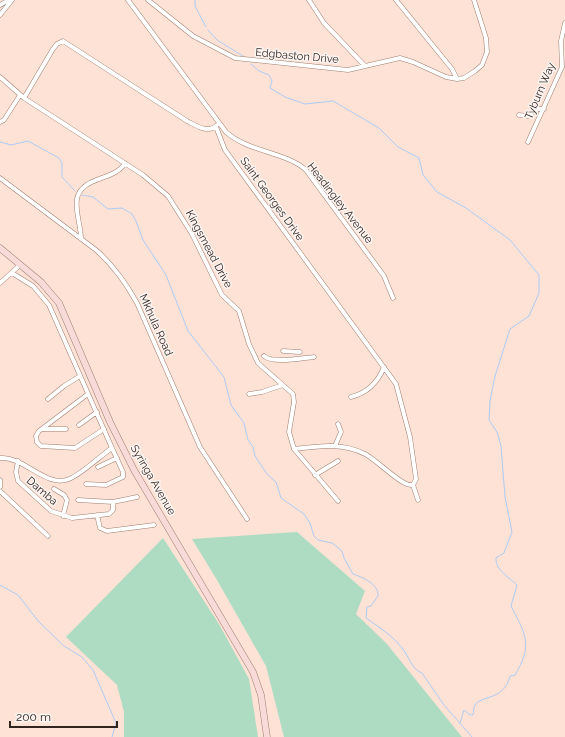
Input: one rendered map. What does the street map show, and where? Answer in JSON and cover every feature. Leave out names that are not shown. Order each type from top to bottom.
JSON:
[{"type":"street","points":[[0,5],[10,0]]},
{"type":"street","points":[[0,15],[10,0]]},
{"type":"street","name":"Headingley Avenue","points":[[128,0],[217,125],[242,143],[297,164],[306,170],[384,276],[392,298]]},
{"type":"street","name":"Edgbaston Drive","points":[[148,0],[194,36],[235,58],[348,70],[400,58],[413,62],[446,77],[457,79]]},
{"type":"street","points":[[309,0],[324,23],[365,66]]},
{"type":"street","points":[[396,0],[452,68],[457,79],[464,78],[478,68],[487,52],[486,38],[474,0]]},
{"type":"street","name":"Tyburn Way","points":[[528,142],[562,67],[562,32],[565,23]]},
{"type":"street","points":[[24,98],[53,49],[57,44],[64,41],[179,117],[207,130],[217,125]]},
{"type":"street","name":"Kingsmead Drive","points":[[0,77],[24,98],[125,163],[144,176],[168,196],[192,234],[222,295],[239,311],[255,358],[265,371],[283,385],[294,397],[289,423],[291,440],[294,448],[338,501]]},
{"type":"street","points":[[0,122],[4,120],[20,95]]},
{"type":"street","points":[[519,115],[528,116],[538,109],[544,109]]},
{"type":"street","name":"Saint Georges Drive","points":[[217,125],[226,150],[396,384],[402,404],[414,461],[416,479],[413,485],[418,500]]},
{"type":"street","points":[[81,239],[77,204],[80,192],[86,186],[118,171],[125,163]]},
{"type":"street","name":"Mkhula Road","points":[[0,178],[104,257],[135,299],[200,447],[247,519]]},
{"type":"street","name":"Syringa Avenue","points":[[0,248],[47,288],[59,303],[110,422],[134,470],[249,664],[261,695],[267,737]]},
{"type":"street","points":[[0,283],[20,265]]},
{"type":"street","points":[[12,273],[33,286],[49,305],[61,328],[80,376],[124,474],[123,477],[106,484],[86,484]]},
{"type":"street","points":[[283,351],[300,352]]},
{"type":"street","points":[[264,356],[272,360],[314,357]]},
{"type":"street","points":[[351,397],[363,393],[376,382],[384,367]]},
{"type":"street","points":[[48,400],[64,386],[80,376]]},
{"type":"street","points":[[249,394],[262,392],[283,385]]},
{"type":"street","points":[[88,394],[42,429],[36,436],[39,444],[75,448],[104,429]]},
{"type":"street","points":[[79,425],[96,412]]},
{"type":"street","points":[[335,446],[341,432],[338,424]]},
{"type":"street","points":[[42,429],[66,429]]},
{"type":"street","points":[[291,440],[295,445],[304,447]]},
{"type":"street","points":[[294,448],[335,446],[364,453],[406,485],[413,485]]},
{"type":"street","points":[[301,458],[299,451],[304,447]]},
{"type":"street","points":[[0,458],[8,458],[18,461],[52,480],[64,481],[72,478],[112,448]]},
{"type":"street","points":[[98,466],[117,458]]},
{"type":"street","points":[[316,475],[338,460]]},
{"type":"street","name":"Damba","points":[[18,461],[16,476],[22,486],[51,511],[72,518],[97,515],[112,512],[113,502]]},
{"type":"street","points":[[0,480],[0,487]]},
{"type":"street","points":[[54,489],[64,495],[67,500],[63,516]]},
{"type":"street","points":[[0,491],[48,536]]},
{"type":"street","points":[[78,500],[113,502],[137,497]]},
{"type":"street","points":[[97,515],[100,528],[106,531],[154,525]]},
{"type":"green space","points":[[297,532],[365,591],[356,614],[387,644],[462,737],[284,737],[266,666],[192,539]]},
{"type":"green space","points":[[163,538],[219,624],[249,679],[258,737],[124,737],[124,712],[117,685],[66,637]]},
{"type":"waterway","points":[[195,0],[195,6],[206,27]]},
{"type":"waterway","points":[[208,30],[217,40],[243,56]]},
{"type":"waterway","points":[[251,64],[259,71],[269,75],[272,81],[270,88],[285,97],[305,104],[333,101],[379,128],[398,147],[419,158],[423,175],[437,192],[466,208],[510,240],[539,275],[539,293],[529,316],[510,329],[495,376],[490,401],[489,420],[497,432],[501,446],[505,497],[512,532],[504,553],[496,558],[496,562],[500,570],[517,585],[511,606],[524,633],[526,648],[521,665],[515,675],[510,676],[503,690],[498,694],[478,702],[474,706],[473,715],[470,715],[464,710],[460,723]]},
{"type":"waterway","points":[[0,142],[11,145],[28,141],[59,158],[62,163],[62,177],[75,191]]},
{"type":"waterway","points":[[82,195],[93,197],[108,209],[122,208],[132,214],[143,240],[166,275],[188,331],[224,377],[231,405],[244,423],[248,440],[253,447],[255,456],[267,474],[276,482],[281,498],[304,514],[310,523],[314,536],[318,540],[332,543],[342,551],[344,558],[353,574],[361,577],[376,588],[378,596],[371,606],[367,607],[366,618],[397,642],[414,667],[422,673],[444,705],[472,737]]},
{"type":"waterway","points":[[0,585],[18,595],[39,622],[64,646],[82,657],[93,670],[116,723],[112,737]]}]
